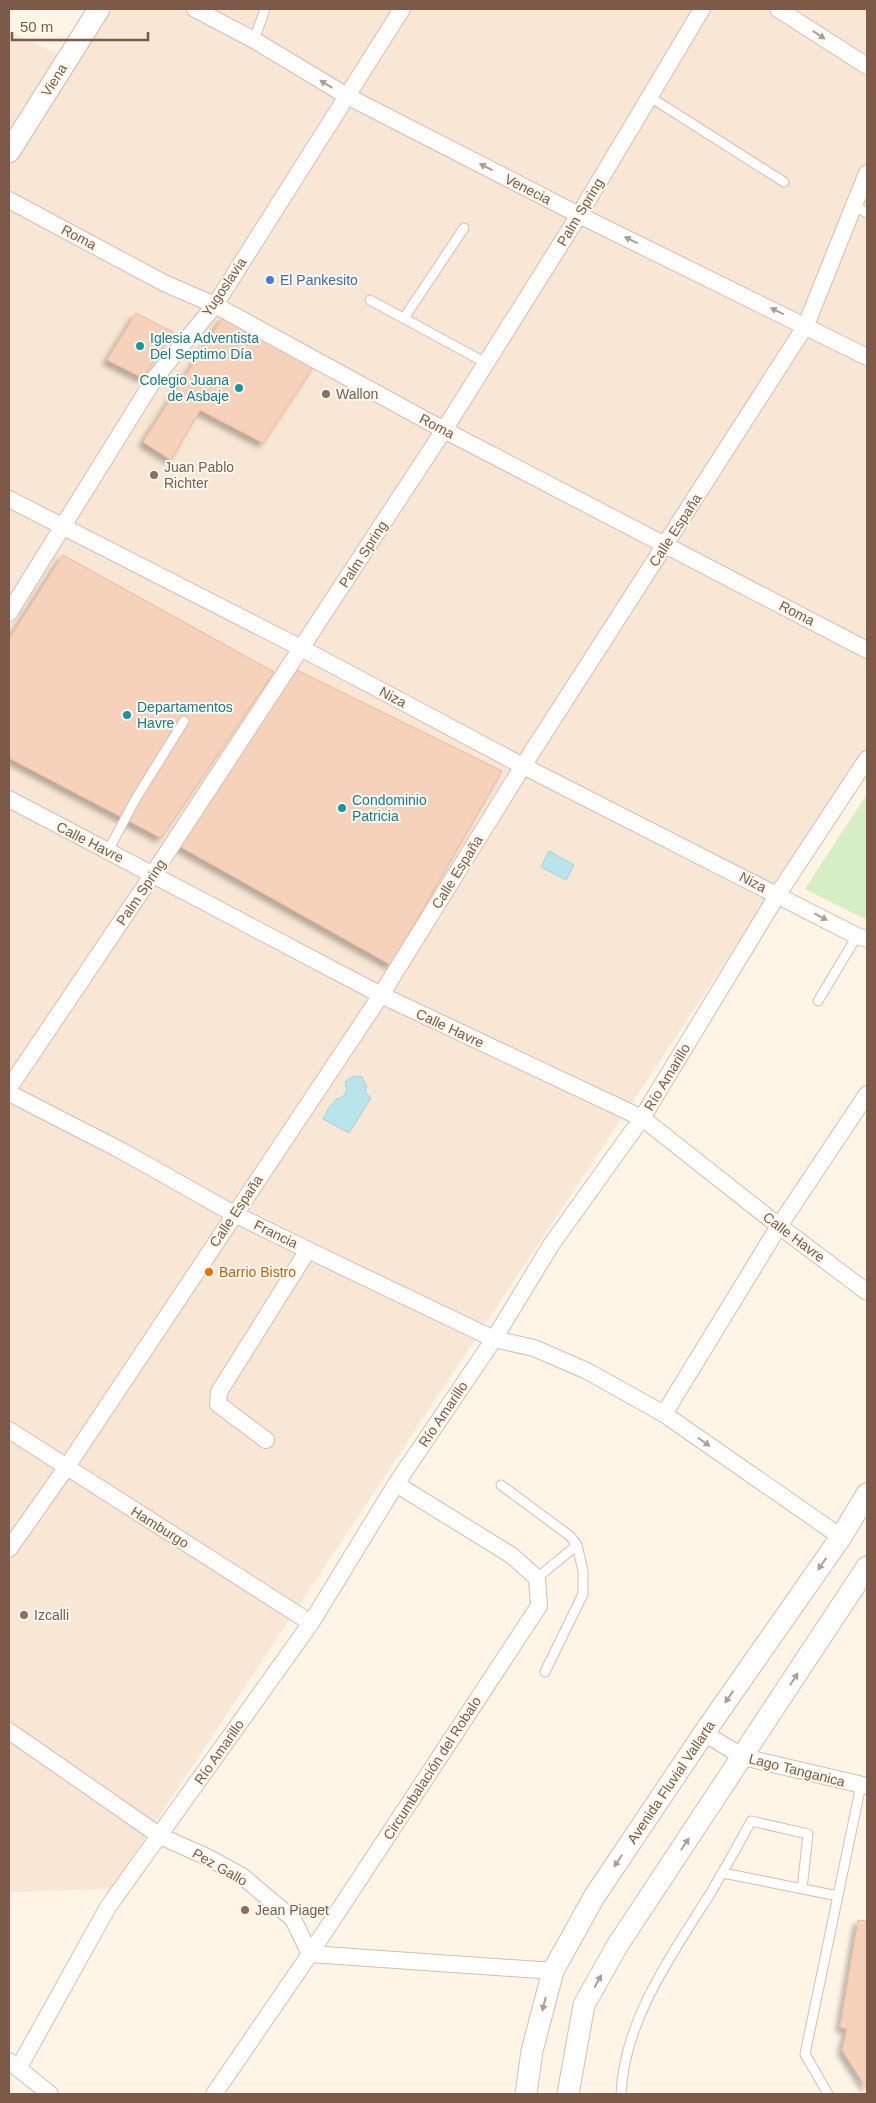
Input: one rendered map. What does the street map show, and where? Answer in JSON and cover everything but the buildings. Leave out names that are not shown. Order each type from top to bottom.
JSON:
[{"type":"street","name":"Viena","points":[[9,152],[99,9]]},
{"type":"street","name":"Venecia","points":[[196,9],[254,40],[346,96],[579,215],[867,357]]},
{"type":"street","name":"Yugoslavia","points":[[9,612],[155,378],[215,305],[402,9]]},
{"type":"street","name":"Palm Spring","points":[[9,1088],[153,874],[444,430],[579,215],[702,9]]},
{"type":"street","points":[[781,9],[867,66]]},
{"type":"street","name":"Calle España","points":[[9,1549],[66,1468],[381,995],[523,766],[806,326],[861,209],[867,173]]},
{"type":"street","name":"Roma","points":[[9,200],[164,283],[215,305],[444,430],[867,650]]},
{"type":"street","name":"Niza","points":[[9,499],[301,648],[523,766],[862,937]]},
{"type":"street","name":"Río Amarillo","points":[[13,2065],[108,1907],[311,1623],[396,1484],[494,1339],[550,1245],[642,1118],[778,894],[867,759]]},
{"type":"street","name":"Calle Havre","points":[[9,799],[381,995],[642,1118],[779,1226],[867,1292]]},
{"type":"street","name":"Francia","points":[[9,1093],[122,1151],[234,1214],[308,1250],[494,1339],[534,1348],[587,1371],[664,1414],[841,1537]]},
{"type":"street","points":[[664,1414],[779,1226],[867,1094]]},
{"type":"street","points":[[266,1440],[218,1404],[219,1392],[308,1250]]},
{"type":"street","name":"Hamburgo","points":[[9,1430],[311,1623]]},
{"type":"street","points":[[396,1484],[511,1555],[537,1578]]},
{"type":"street","name":"Avenida Fluvial Vallarta","points":[[526,2094],[532,2050],[553,1971],[594,1898],[704,1733],[841,1537],[867,1494]]},
{"type":"street","points":[[568,2094],[584,2005],[617,1946],[867,1567]]},
{"type":"street","name":"Circumbalación del Robalo","points":[[214,2094],[310,1954],[539,1606],[537,1578]]},
{"type":"street","name":"Pez Gallo","points":[[9,1731],[160,1836],[207,1857],[242,1876],[293,1919],[310,1954]]},
{"type":"street","name":"Lago Tanganica","points":[[704,1733],[744,1756],[864,1786]]},
{"type":"street","points":[[310,1954],[553,1971]]},
{"type":"street","points":[[13,2065],[50,2094]]},
{"type":"lane","points":[[254,40],[265,9]]},
{"type":"lane","points":[[650,97],[784,182]]},
{"type":"lane","points":[[404,318],[464,228]]},
{"type":"lane","points":[[370,300],[486,363]]},
{"type":"lane","points":[[108,851],[134,800],[184,721]]},
{"type":"lane","points":[[818,1001],[862,937]]},
{"type":"lane","points":[[501,1484],[570,1536],[577,1545],[583,1571],[583,1594],[545,1672]]},
{"type":"lane","points":[[537,1578],[577,1545]]},
{"type":"lane","points":[[828,2094],[804,2054],[864,1786]]},
{"type":"lane","points":[[621,2094],[622,2072],[639,2018],[664,1968],[723,1873],[752,1821],[808,1834],[802,1889]]},
{"type":"lane","points":[[723,1873],[838,1896]]},
{"type":"shaded area","points":[[97,9],[867,9],[867,748],[111,1889],[9,1892],[9,32],[64,56]]},
{"type":"green space","points":[[867,794],[867,920],[805,889]]},
{"type":"water","points":[[549,851],[574,865],[566,880],[541,867]]},
{"type":"water","points":[[352,1077],[362,1077],[367,1087],[365,1092],[371,1098],[349,1133],[323,1119],[335,1101],[345,1094],[345,1082]]},
{"type":"place","name":"El Pankesito","points":[[270,280]]},
{"type":"place","name":"Iglesia Adventista Del Septimo Día","points":[[140,346]]},
{"type":"place","name":"Colegio Juana de Asbaje","points":[[239,388]]},
{"type":"place","name":"Wallon","points":[[326,394]]},
{"type":"place","name":"Juan Pablo Richter","points":[[154,475]]},
{"type":"place","name":"Departamentos Havre","points":[[127,715]]},
{"type":"place","name":"Condominio Patricia","points":[[342,808]]},
{"type":"place","name":"Barrio Bistro","points":[[209,1272]]},
{"type":"place","name":"Izcalli","points":[[24,1615]]},
{"type":"place","name":"Jean Piaget","points":[[245,1910]]}]
